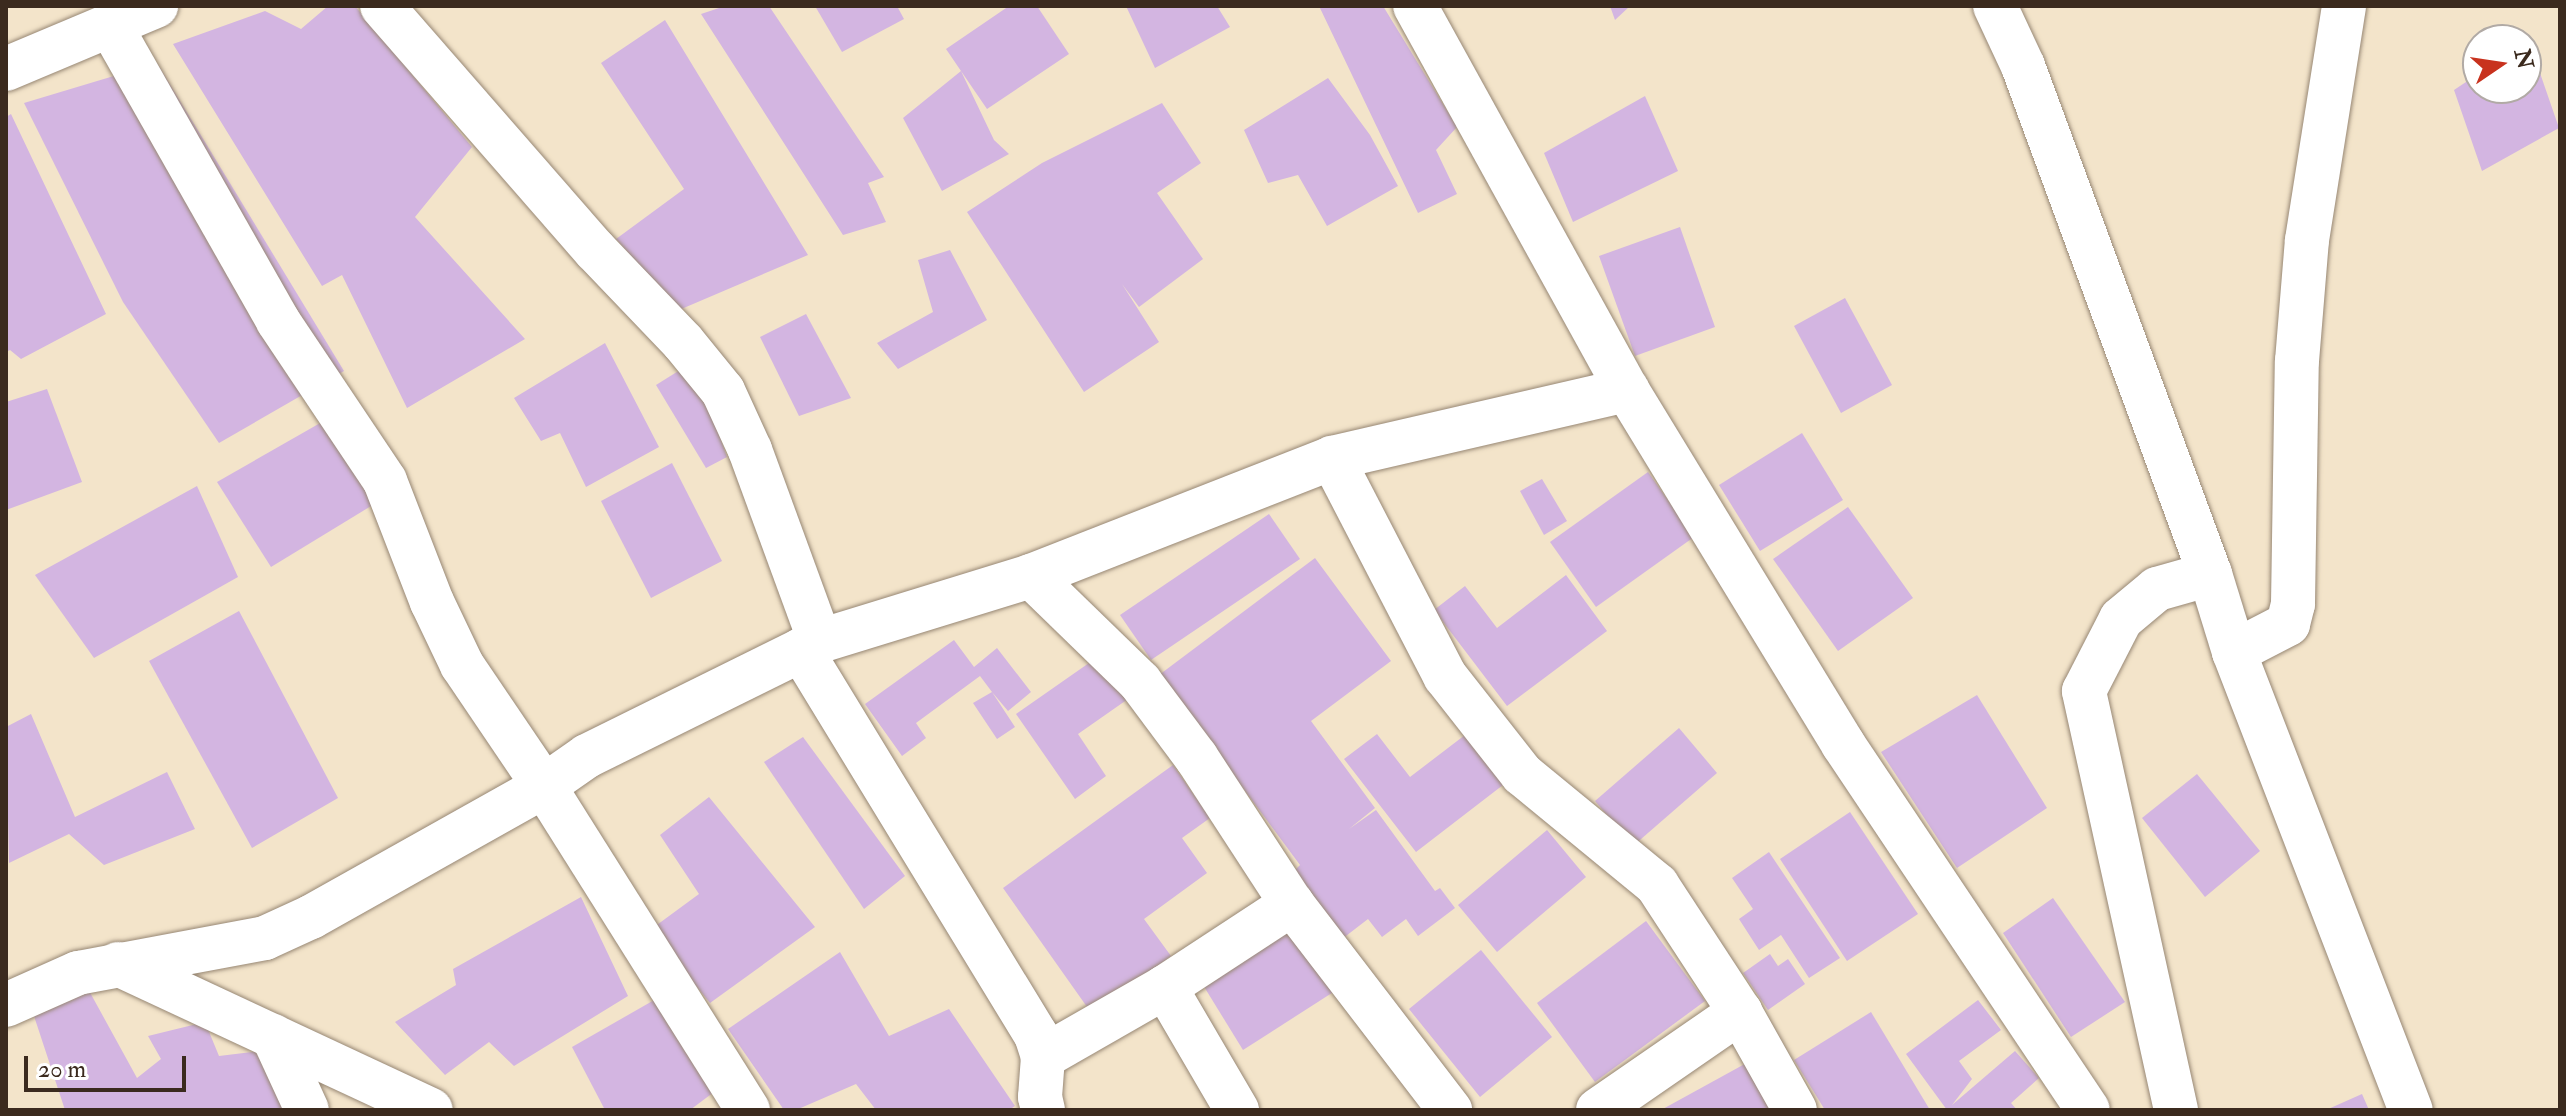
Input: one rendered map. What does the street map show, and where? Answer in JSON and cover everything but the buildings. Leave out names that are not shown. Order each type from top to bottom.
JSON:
[{"type":"street","points":[[6,69],[156,6]]},
{"type":"street","points":[[382,6],[595,250],[683,342],[723,391],[750,450],[810,646],[1036,1035],[1043,1057],[1040,1097],[1043,1110]]},
{"type":"street","points":[[1415,6],[1627,390],[1843,744],[2088,1110]]},
{"type":"street","points":[[1995,6],[2023,66],[2210,574],[2234,652],[2411,1110]]},
{"type":"street","points":[[2234,652],[2288,624],[2293,604],[2297,361],[2307,240],[2344,6]]},
{"type":"street","points":[[110,25],[278,321],[385,481],[432,602],[462,665],[544,786],[748,1110]]},
{"type":"street","points":[[6,1005],[78,973],[265,938],[311,917],[544,786],[587,756],[810,646],[1031,576],[1332,458],[1627,390]]},
{"type":"street","points":[[1332,458],[1445,676],[1522,774],[1657,885],[1740,1012],[1795,1110]]},
{"type":"street","points":[[2176,1110],[2084,691],[2121,619],[2157,589],[2210,574]]},
{"type":"street","points":[[1031,576],[1140,682],[1196,757],[1292,904],[1450,1110]]},
{"type":"street","points":[[1043,1057],[1165,987],[1292,904]]},
{"type":"street","points":[[118,964],[431,1110]]},
{"type":"street","points":[[1165,987],[1237,1110]]},
{"type":"street","points":[[1598,1110],[1740,1012]]},
{"type":"street","points":[[273,1036],[307,1110]]}]
